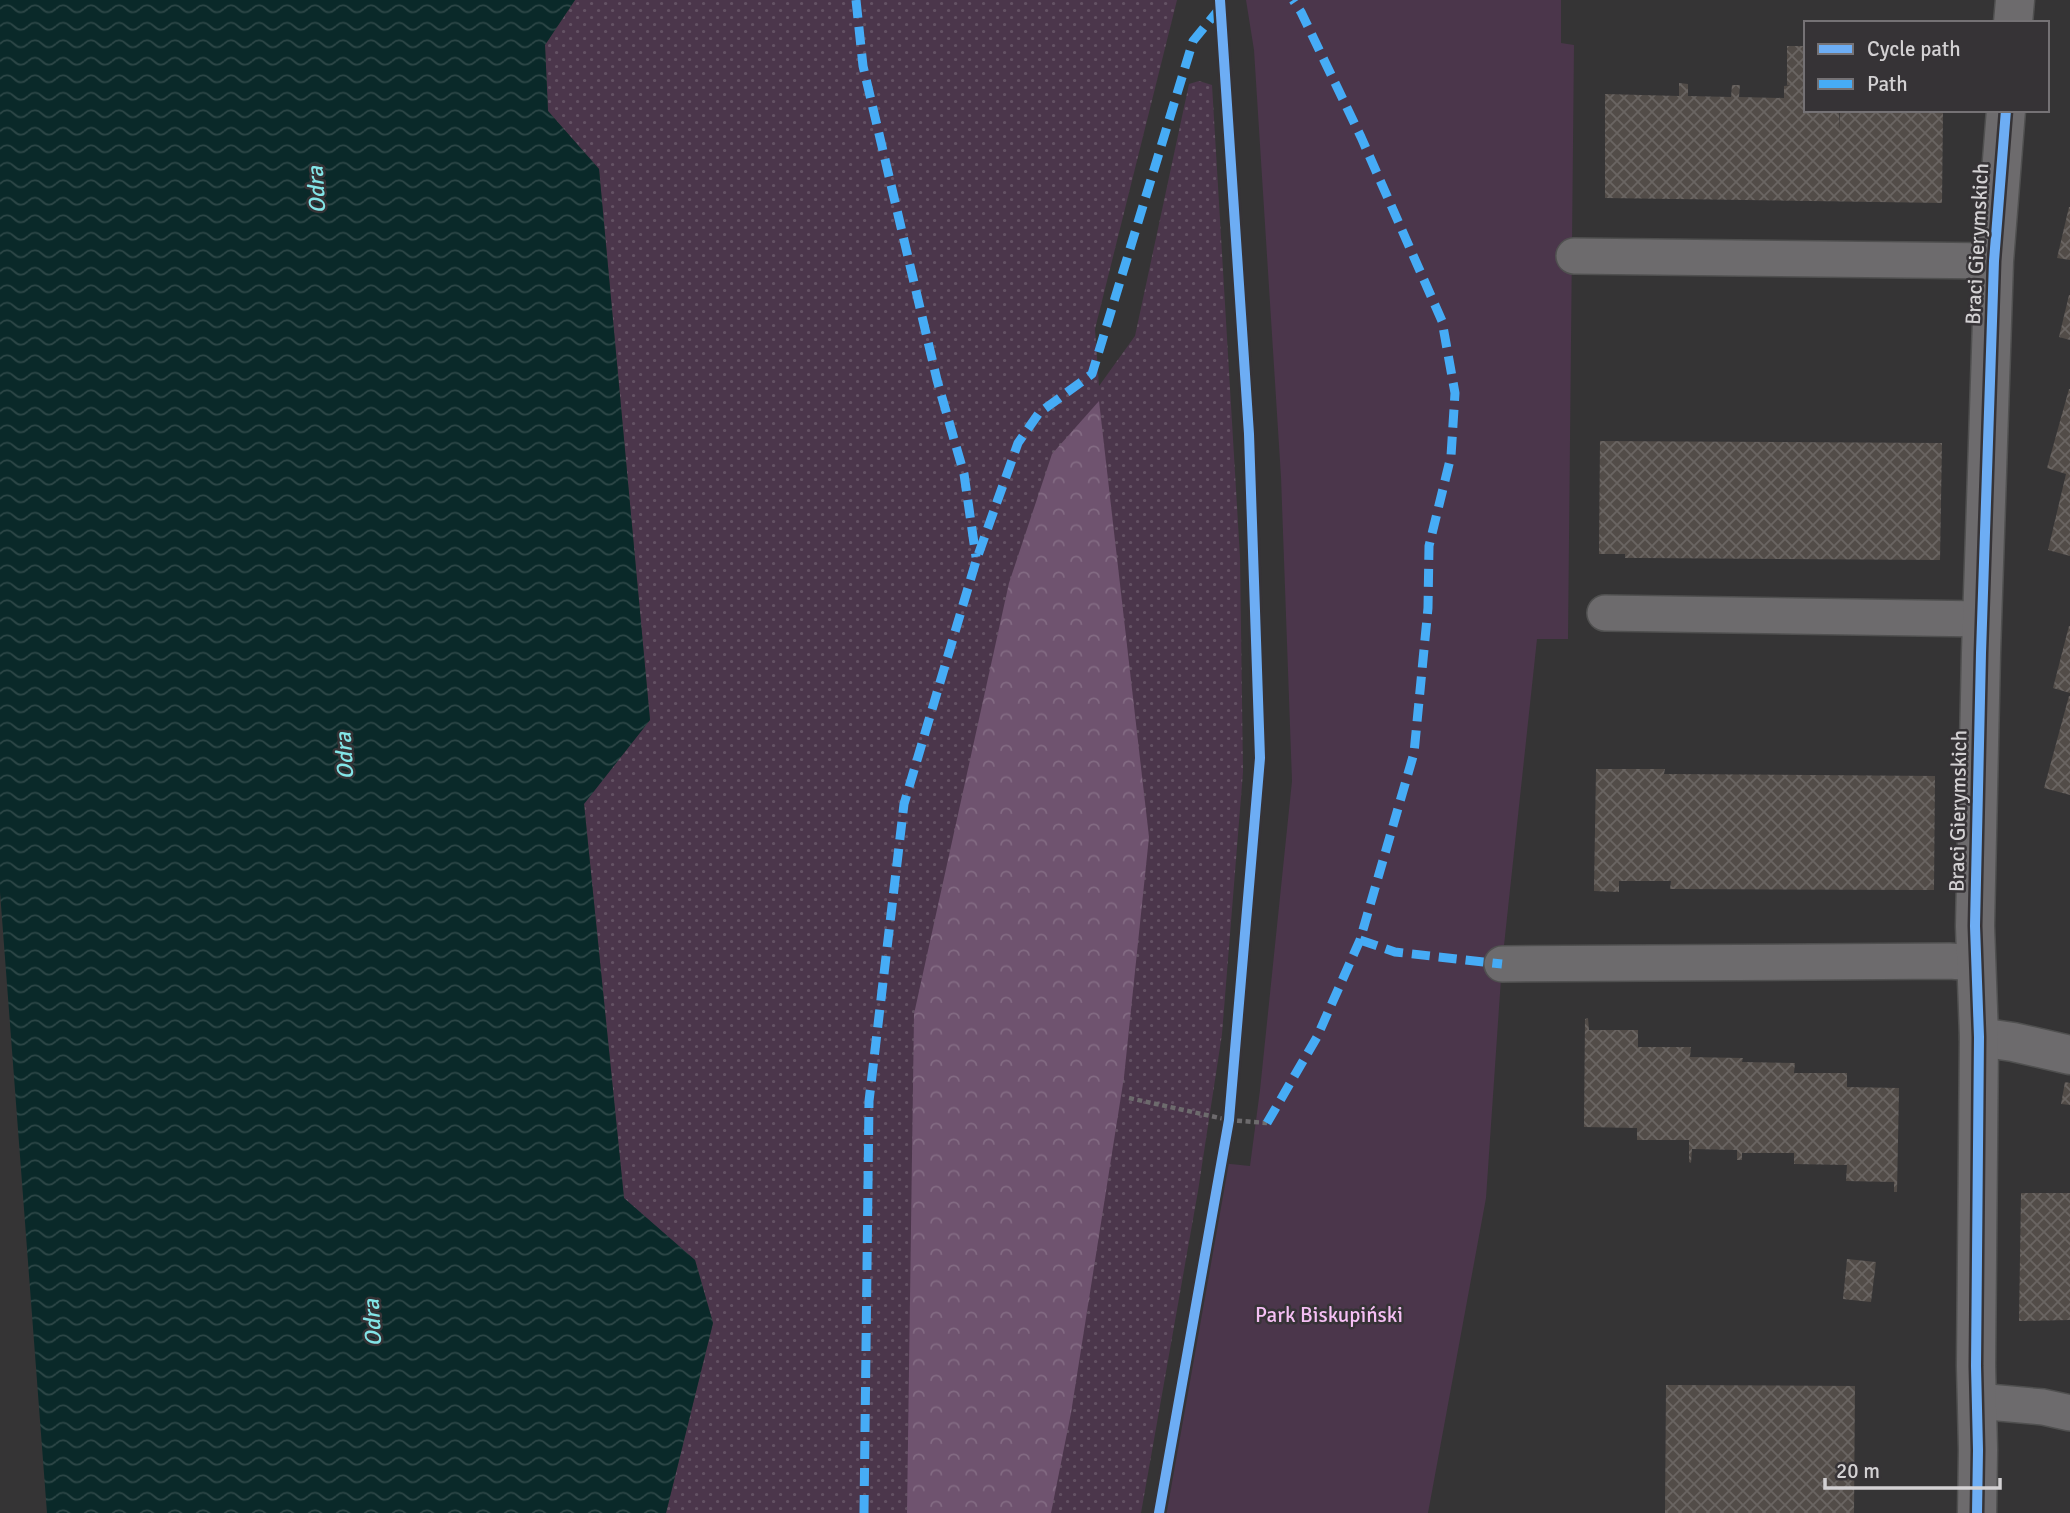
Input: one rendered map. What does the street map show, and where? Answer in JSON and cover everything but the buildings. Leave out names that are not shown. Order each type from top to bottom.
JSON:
[{"type":"street","points":[[2013,21],[2015,0]]},
{"type":"street","name":"Braci Gierymskich","points":[[1977,1513],[1979,1037],[1975,926],[1994,261],[2006,112]]},
{"type":"street","points":[[1979,1037],[2070,1055]]},
{"type":"lane","points":[[1574,256],[1994,261]]},
{"type":"lane","points":[[1605,613],[1982,620]]},
{"type":"lane","points":[[1502,964],[1977,963]]},
{"type":"lane","points":[[1977,1401],[2043,1406],[2070,1413]]},
{"type":"path","points":[[1129,1098],[1228,1120],[1267,1123]]},
{"type":"green space","points":[[575,0],[1177,0],[1095,329],[1099,386],[1135,336],[1189,84],[1199,81],[1212,85],[1240,557],[1243,772],[1222,1034],[1198,1191],[1141,1513],[666,1513],[713,1323],[695,1260],[624,1199],[584,803],[650,720],[599,169],[548,111],[545,45]]},
{"type":"green space","name":"Park Biskupiński","points":[[1246,0],[1561,0],[1561,43],[1574,45],[1568,639],[1537,639],[1502,964],[1486,1198],[1428,1513],[1159,1513],[1221,1163],[1250,1166],[1292,781],[1281,477],[1254,50]]},
{"type":"green space","points":[[1099,401],[1149,837],[1124,1077],[1071,1413],[1051,1513],[907,1513],[914,1014],[1009,583],[1052,454]]},
{"type":"water","name":"Odra","points":[[0,0],[575,0],[545,45],[548,111],[599,169],[650,720],[584,804],[624,1198],[695,1260],[713,1323],[666,1513],[47,1513],[0,892]]},
{"type":"marked path","points":[[856,0],[863,66],[937,380],[964,474],[976,557]]},
{"type":"marked path","points":[[1267,1123],[1317,1037],[1360,940],[1414,753],[1428,608],[1429,546],[1451,456],[1455,393],[1442,321],[1361,137],[1293,0]]},
{"type":"marked path","points":[[864,1513],[869,1101],[904,804],[976,561],[1018,443],[1039,413],[1092,374],[1193,41],[1220,8]]},
{"type":"marked path","points":[[1360,940],[1395,952],[1502,964]]},
{"type":"cycle path","points":[[1159,1513],[1229,1120],[1260,758],[1249,434],[1220,0]]},
{"type":"cycle path","points":[[1977,1513],[1979,1037],[1975,926],[1994,261],[2006,112]]}]
